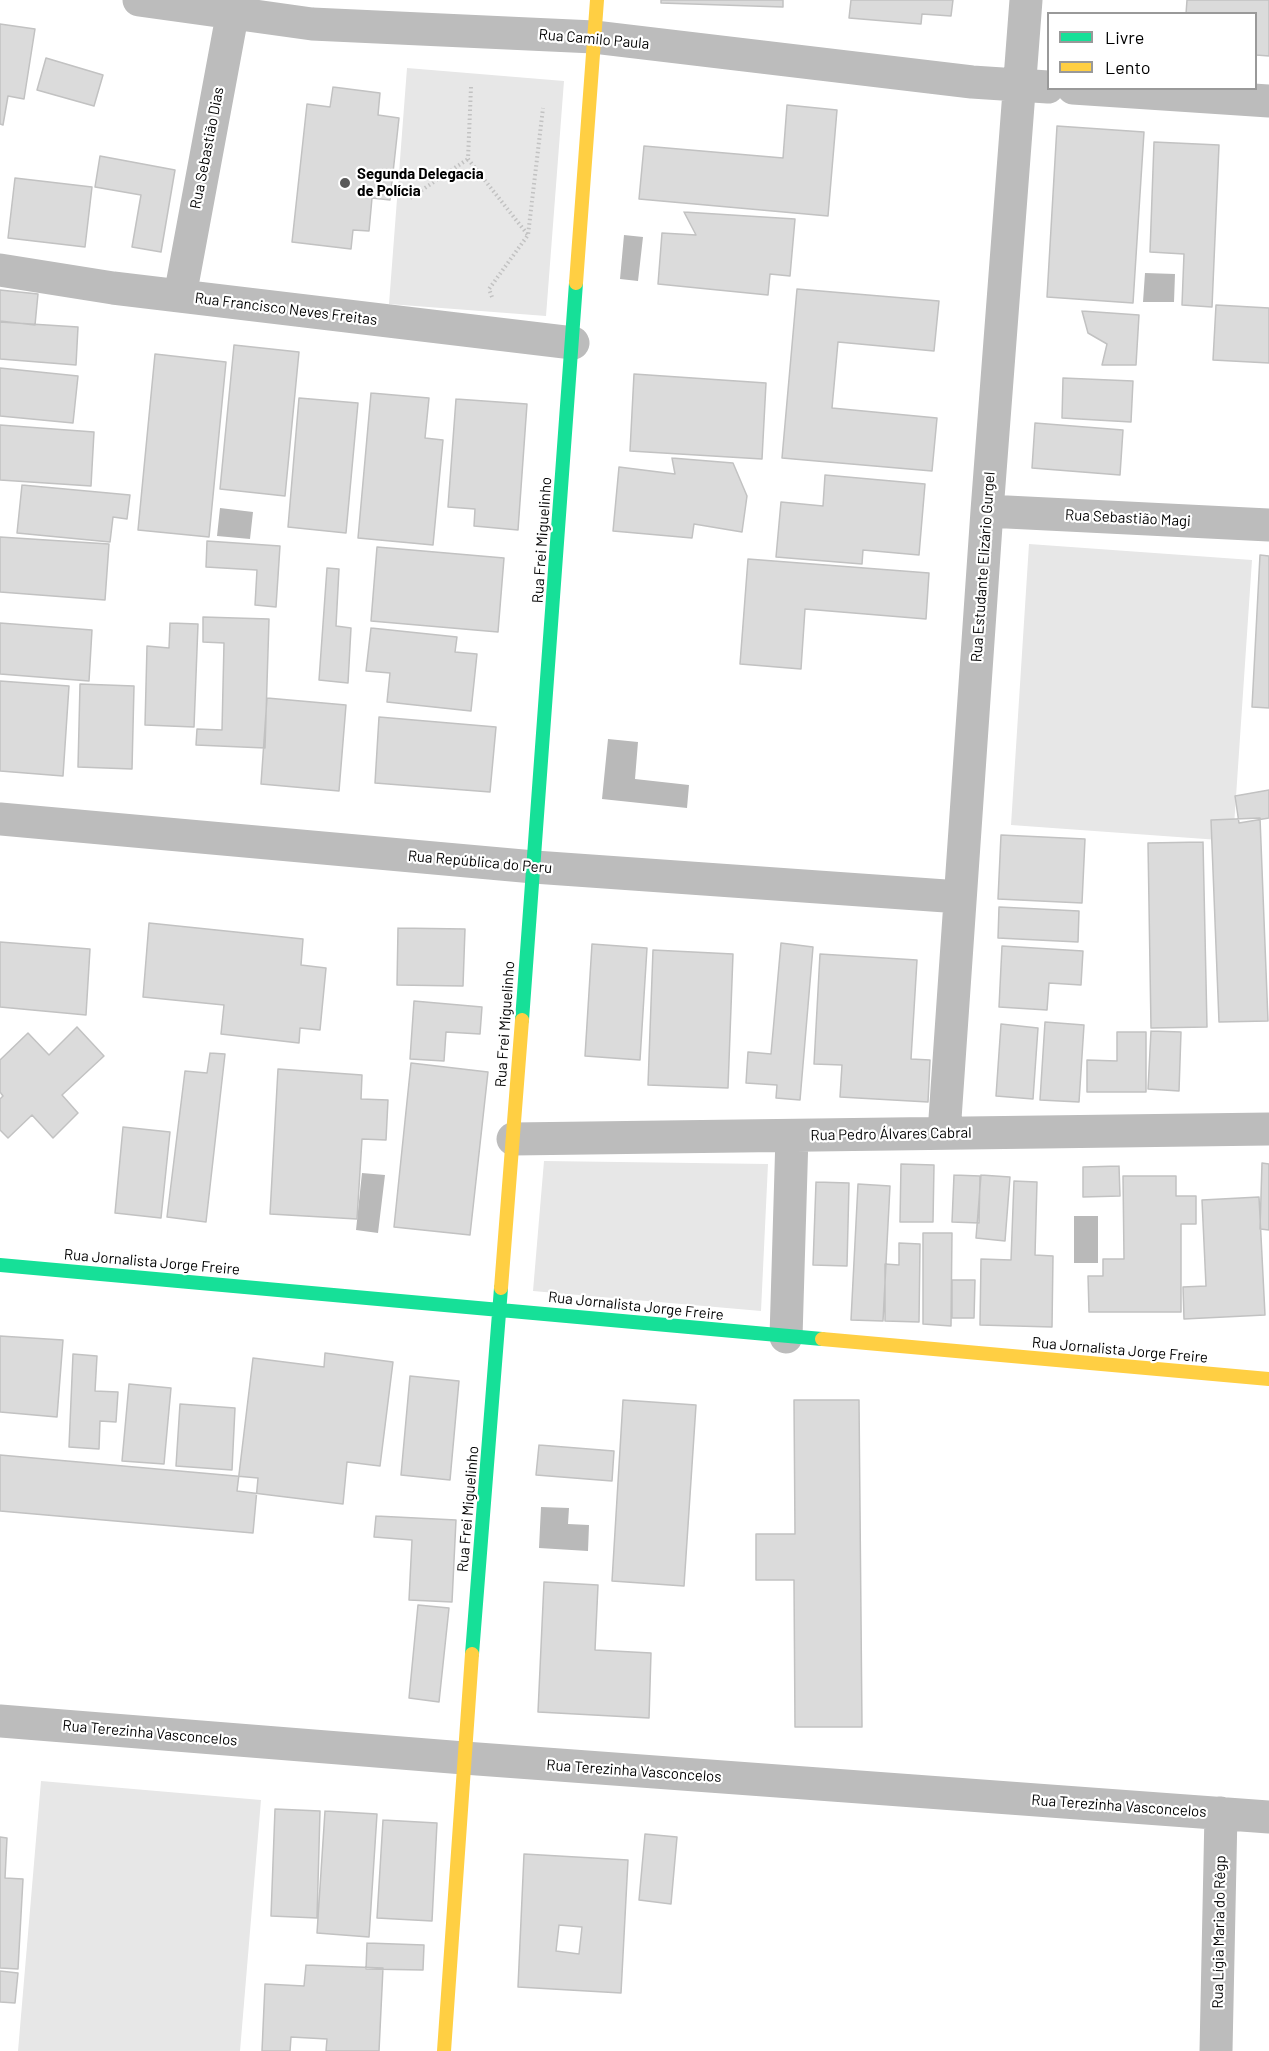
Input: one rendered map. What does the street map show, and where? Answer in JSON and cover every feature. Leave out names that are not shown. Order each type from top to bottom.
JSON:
[{"type":"street","name":"Rua Camilo Paula","points":[[139,0],[234,7],[312,24],[594,37],[972,82],[1034,86]]},
{"type":"street","name":"Rua Frei Miguelinho","points":[[444,2051],[464,1758],[534,867],[597,0]]},
{"type":"street","name":"Rua Estudante Elizário Gurgel","points":[[944,1133],[987,511],[1034,86],[1026,0]]},
{"type":"street","name":"Rua Sebastião Dias","points":[[180,296],[234,7]]},
{"type":"street","points":[[1103,90],[1269,101]]},
{"type":"street","name":"Rua Francisco Neves Freitas","points":[[0,270],[113,288],[573,343]]},
{"type":"street","name":"Rua Sebastião Magi","points":[[987,511],[1269,525]]},
{"type":"street","name":"Rua República do Peru","points":[[0,819],[534,867],[960,897]]},
{"type":"street","name":"Rua Pedro Álvares Cabral","points":[[513,1140],[1269,1129]]},
{"type":"street","points":[[786,1337],[792,1136]]},
{"type":"street","name":"Rua Jornalista Jorge Freire","points":[[0,1265],[1269,1379]]},
{"type":"street","name":"Rua Terezinha Vasconcelos","points":[[0,1720],[464,1758],[1269,1817]]},
{"type":"street","name":"Rua Lígia Maria do Rêgp","points":[[1216,2051],[1221,1813]]},
{"type":"path","points":[[471,87],[468,159],[528,235]]},
{"type":"path","points":[[504,335],[489,289],[528,235],[543,108]]},
{"type":"path","points":[[410,198],[468,159]]},
{"type":"shaded area","points":[[407,68],[564,81],[546,316],[389,304]]},
{"type":"shaded area","points":[[624,235],[643,237],[638,281],[620,279]]},
{"type":"shaded area","points":[[1145,273],[1175,274],[1174,302],[1143,302]]},
{"type":"shaded area","points":[[220,508],[253,512],[250,539],[217,536]]},
{"type":"shaded area","points":[[1029,544],[1252,560],[1233,841],[1011,825]]},
{"type":"shaded area","points":[[608,739],[638,742],[635,779],[689,785],[687,808],[602,799]]},
{"type":"shaded area","points":[[544,1161],[768,1164],[761,1311],[533,1291]]},
{"type":"shaded area","points":[[362,1173],[385,1175],[378,1233],[356,1230]]},
{"type":"shaded area","points":[[1074,1216],[1098,1216],[1098,1263],[1074,1263]]},
{"type":"shaded area","points":[[541,1507],[569,1508],[568,1524],[589,1525],[588,1551],[539,1548]]},
{"type":"shaded area","points":[[41,1781],[261,1800],[240,2051],[18,2051]]},
{"type":"building","points":[[661,0],[783,0],[783,7],[661,3]]},
{"type":"building","points":[[851,0],[953,0],[951,16],[922,14],[921,24],[849,18]]},
{"type":"building","points":[[1187,0],[1269,0],[1269,56],[1257,55],[1257,12],[1186,12]]},
{"type":"building","points":[[0,24],[35,29],[24,99],[8,96],[3,125],[0,124]]},
{"type":"building","points":[[46,58],[103,75],[94,106],[37,90]]},
{"type":"building","name":"Segunda Delegacia de Polícia","points":[[333,87],[380,93],[378,115],[399,118],[390,200],[372,198],[369,231],[353,230],[351,249],[292,242],[307,104],[330,107]]},
{"type":"building","points":[[787,105],[837,110],[828,216],[639,199],[644,146],[783,158]]},
{"type":"building","points":[[1057,126],[1144,132],[1133,303],[1047,297]]},
{"type":"building","points":[[1154,142],[1219,145],[1212,307],[1182,305],[1184,254],[1150,252]]},
{"type":"building","points":[[100,156],[175,170],[161,252],[132,247],[141,195],[95,187]]},
{"type":"building","points":[[15,178],[92,187],[85,247],[8,238]]},
{"type":"building","points":[[684,212],[795,219],[790,276],[770,274],[768,295],[658,284],[662,233],[696,235]]},
{"type":"building","points":[[797,289],[939,301],[934,351],[838,342],[832,408],[937,418],[932,471],[782,458]]},
{"type":"building","points":[[0,290],[38,294],[35,325],[0,321]]},
{"type":"building","points":[[1216,305],[1269,308],[1269,363],[1213,360]]},
{"type":"building","points":[[1082,311],[1139,315],[1136,365],[1102,365],[1107,344],[1088,333]]},
{"type":"building","points":[[0,322],[78,327],[76,365],[0,359]]},
{"type":"building","points":[[234,345],[299,352],[285,496],[220,489]]},
{"type":"building","points":[[155,354],[226,362],[209,537],[138,530]]},
{"type":"building","points":[[0,368],[78,376],[73,423],[0,416]]},
{"type":"building","points":[[634,374],[766,383],[762,459],[630,451]]},
{"type":"building","points":[[1063,378],[1133,381],[1131,422],[1062,418]]},
{"type":"building","points":[[371,393],[429,398],[425,438],[443,440],[433,545],[358,538]]},
{"type":"building","points":[[299,398],[358,403],[346,533],[288,527]]},
{"type":"building","points":[[456,399],[527,404],[518,530],[474,526],[475,509],[448,507]]},
{"type":"building","points":[[1035,423],[1123,430],[1120,475],[1032,468]]},
{"type":"building","points":[[0,425],[94,432],[91,486],[0,480]]},
{"type":"building","points":[[672,458],[733,463],[747,496],[742,532],[694,524],[692,538],[613,531],[619,467],[675,474]]},
{"type":"building","points":[[825,475],[925,484],[919,555],[863,550],[862,564],[776,557],[781,502],[823,506]]},
{"type":"building","points":[[22,485],[130,495],[127,519],[113,517],[110,542],[17,533]]},
{"type":"building","points":[[0,537],[109,544],[105,600],[0,592]]},
{"type":"building","points":[[207,541],[280,546],[276,607],[255,605],[257,570],[206,567]]},
{"type":"building","points":[[377,547],[504,558],[498,632],[371,621]]},
{"type":"building","points":[[1260,555],[1269,556],[1269,708],[1252,707]]},
{"type":"building","points":[[748,559],[929,573],[926,619],[805,609],[801,669],[740,664]]},
{"type":"building","points":[[327,568],[339,569],[336,626],[351,628],[348,683],[319,680]]},
{"type":"building","points":[[203,617],[269,619],[265,748],[196,745],[197,729],[222,730],[224,643],[203,642]]},
{"type":"building","points":[[0,623],[92,630],[89,681],[0,674]]},
{"type":"building","points":[[170,623],[198,624],[194,727],[145,725],[147,646],[169,648]]},
{"type":"building","points":[[371,628],[457,637],[455,652],[477,654],[471,711],[387,702],[390,673],[366,671]]},
{"type":"building","points":[[0,681],[69,686],[63,776],[0,771]]},
{"type":"building","points":[[80,684],[134,686],[132,769],[78,767]]},
{"type":"building","points":[[267,698],[346,705],[339,791],[261,784]]},
{"type":"building","points":[[379,717],[496,727],[490,792],[375,783]]},
{"type":"building","points":[[1269,790],[1269,818],[1239,823],[1235,796]]},
{"type":"building","points":[[1260,818],[1268,1021],[1219,1022],[1211,820]]},
{"type":"building","points":[[1001,835],[1085,839],[1082,903],[998,899]]},
{"type":"building","points":[[1203,842],[1207,1027],[1151,1028],[1148,843]]},
{"type":"building","points":[[999,907],[1079,911],[1078,942],[998,938]]},
{"type":"building","points":[[149,923],[303,939],[301,965],[326,968],[320,1030],[300,1028],[299,1043],[221,1034],[224,1005],[143,997]]},
{"type":"building","points":[[398,928],[465,929],[463,986],[397,985]]},
{"type":"building","points":[[0,942],[90,949],[86,1015],[0,1007]]},
{"type":"building","points":[[781,943],[813,947],[800,1100],[776,1098],[777,1085],[746,1083],[748,1052],[771,1054]]},
{"type":"building","points":[[592,944],[647,948],[640,1060],[585,1056]]},
{"type":"building","points":[[1002,946],[1083,951],[1081,985],[1049,983],[1047,1010],[999,1007]]},
{"type":"building","points":[[653,950],[733,954],[728,1088],[648,1085]]},
{"type":"building","points":[[820,954],[917,960],[911,1059],[930,1060],[928,1102],[840,1097],[842,1065],[814,1064]]},
{"type":"building","points":[[414,1001],[482,1007],[480,1034],[446,1032],[444,1061],[410,1059]]},
{"type":"building","points":[[1045,1022],[1084,1025],[1079,1102],[1040,1100]]},
{"type":"building","points":[[1001,1024],[1038,1028],[1033,1099],[996,1096]]},
{"type":"building","points":[[77,1027],[104,1056],[62,1095],[78,1113],[53,1138],[32,1115],[8,1138],[0,1130],[0,1099],[3,1096],[0,1092],[0,1060],[28,1033],[49,1055]]},
{"type":"building","points":[[1151,1031],[1181,1032],[1179,1091],[1148,1089]]},
{"type":"building","points":[[1117,1032],[1146,1032],[1146,1092],[1087,1092],[1087,1060],[1117,1061]]},
{"type":"building","points":[[210,1053],[225,1054],[206,1222],[167,1217],[185,1071],[207,1073]]},
{"type":"building","points":[[411,1063],[488,1072],[470,1235],[394,1227]]},
{"type":"building","points":[[278,1069],[362,1075],[361,1099],[388,1100],[386,1140],[362,1139],[357,1219],[270,1214]]},
{"type":"building","points":[[123,1127],[170,1132],[161,1218],[115,1213]]},
{"type":"building","points":[[1262,1163],[1269,1164],[1269,1230],[1260,1229]]},
{"type":"building","points":[[901,1164],[934,1165],[933,1222],[900,1222]]},
{"type":"building","points":[[1119,1166],[1120,1196],[1083,1197],[1083,1167]]},
{"type":"building","points":[[954,1175],[980,1176],[979,1223],[952,1222]]},
{"type":"building","points":[[981,1175],[1010,1177],[1005,1241],[976,1238]]},
{"type":"building","points":[[1123,1176],[1176,1176],[1176,1196],[1196,1196],[1196,1224],[1181,1224],[1181,1312],[1089,1312],[1088,1276],[1103,1276],[1103,1259],[1124,1259]]},
{"type":"building","points":[[1014,1181],[1037,1182],[1035,1255],[1053,1256],[1052,1327],[980,1325],[981,1259],[1011,1260]]},
{"type":"building","points":[[816,1182],[849,1183],[847,1266],[813,1265]]},
{"type":"building","points":[[858,1184],[890,1186],[883,1321],[851,1320]]},
{"type":"building","points":[[1259,1197],[1265,1315],[1184,1319],[1183,1287],[1206,1286],[1202,1200]]},
{"type":"building","points":[[923,1233],[952,1233],[951,1326],[923,1324]]},
{"type":"building","points":[[899,1243],[920,1244],[919,1322],[885,1321],[885,1264],[899,1265]]},
{"type":"building","points":[[952,1280],[975,1280],[974,1318],[952,1318]]},
{"type":"building","points":[[0,1336],[63,1340],[57,1417],[0,1412]]},
{"type":"building","points":[[325,1353],[393,1362],[380,1466],[347,1462],[343,1504],[237,1491],[253,1358],[324,1367]]},
{"type":"building","points":[[73,1354],[97,1356],[95,1391],[118,1392],[116,1422],[100,1421],[99,1449],[69,1447]]},
{"type":"building","points":[[410,1376],[459,1381],[450,1480],[401,1475]]},
{"type":"building","points":[[129,1384],[171,1388],[164,1464],[122,1461]]},
{"type":"building","points":[[623,1400],[696,1405],[684,1586],[612,1581]]},
{"type":"building","points":[[794,1400],[859,1400],[862,1727],[795,1727],[794,1580],[756,1580],[756,1534],[795,1534]]},
{"type":"building","points":[[180,1404],[235,1408],[232,1470],[176,1466]]},
{"type":"building","points":[[539,1445],[614,1451],[612,1481],[536,1475]]},
{"type":"building","points":[[0,1455],[258,1478],[253,1533],[0,1511]]},
{"type":"building","points":[[376,1516],[456,1520],[452,1602],[409,1600],[412,1540],[374,1537]]},
{"type":"building","points":[[544,1582],[598,1585],[595,1650],[651,1653],[649,1718],[538,1712]]},
{"type":"building","points":[[418,1605],[449,1608],[439,1702],[409,1698]]},
{"type":"building","points":[[275,1809],[320,1811],[317,1918],[271,1916]]},
{"type":"building","points":[[325,1811],[377,1814],[369,1937],[317,1933]]},
{"type":"building","points":[[383,1820],[437,1823],[432,1921],[377,1918]]},
{"type":"building","points":[[645,1834],[677,1837],[671,1904],[639,1900]]},
{"type":"building","points":[[0,1837],[7,1838],[5,1878],[23,1879],[18,1969],[0,1968]]},
{"type":"building","points":[[524,1854],[628,1860],[621,1993],[518,1987]],"holes":[[[559,1925],[582,1927],[579,1954],[556,1951]]]},
{"type":"building","points":[[367,1943],[424,1945],[423,1970],[366,1969]]},
{"type":"building","points":[[306,1965],[383,1968],[379,2051],[326,2051],[327,2039],[291,2037],[290,2051],[262,2051],[265,1984],[304,1986]]},
{"type":"building","points":[[0,1971],[18,1973],[15,2003],[0,2002]]},
{"type":"traffic: fast","points":[[522,1020],[576,283]]},
{"type":"traffic: fast","points":[[0,1265],[822,1339]]},
{"type":"traffic: fast","points":[[472,1654],[501,1288]]},
{"type":"traffic: slow","points":[[576,283],[597,0]]},
{"type":"traffic: slow","points":[[501,1288],[522,1020]]},
{"type":"traffic: slow","points":[[822,1339],[1269,1379]]},
{"type":"traffic: slow","points":[[444,2051],[472,1654]]},
{"type":"place","name":"Segunda Delegacia de Polícia","points":[[345,183]]}]
